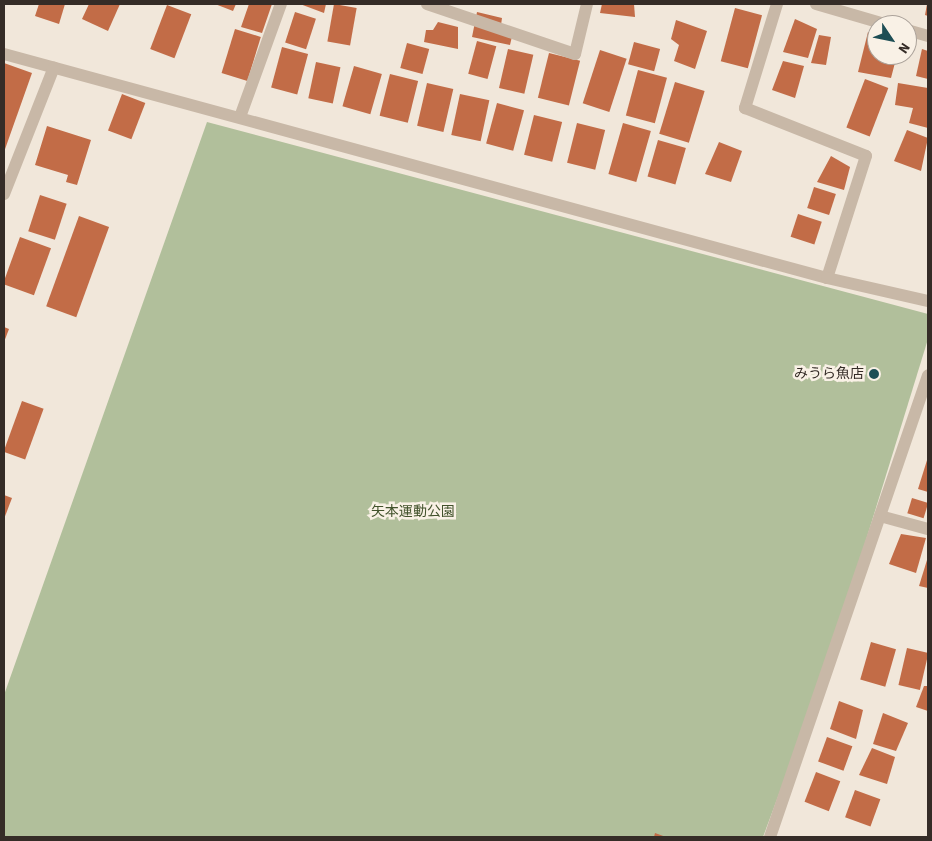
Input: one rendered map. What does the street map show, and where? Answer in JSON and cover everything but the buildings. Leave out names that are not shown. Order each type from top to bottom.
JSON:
[{"type":"street","points":[[240,117],[281,4]]},
{"type":"street","points":[[427,4],[461,9],[576,54],[587,4]]},
{"type":"street","points":[[777,4],[745,108],[866,156],[827,278]]},
{"type":"street","points":[[816,4],[867,19]]},
{"type":"street","points":[[4,54],[827,278],[928,301]]},
{"type":"street","points":[[4,194],[54,67]]},
{"type":"street","points":[[770,837],[928,375]]},
{"type":"street","points":[[880,516],[928,529]]},
{"type":"green space","name":"矢本運動公園","points":[[207,122],[928,314],[928,339],[830,657],[763,837],[4,837],[4,695]]},
{"type":"place","name":"みうら魚店","points":[[874,374]]}]
